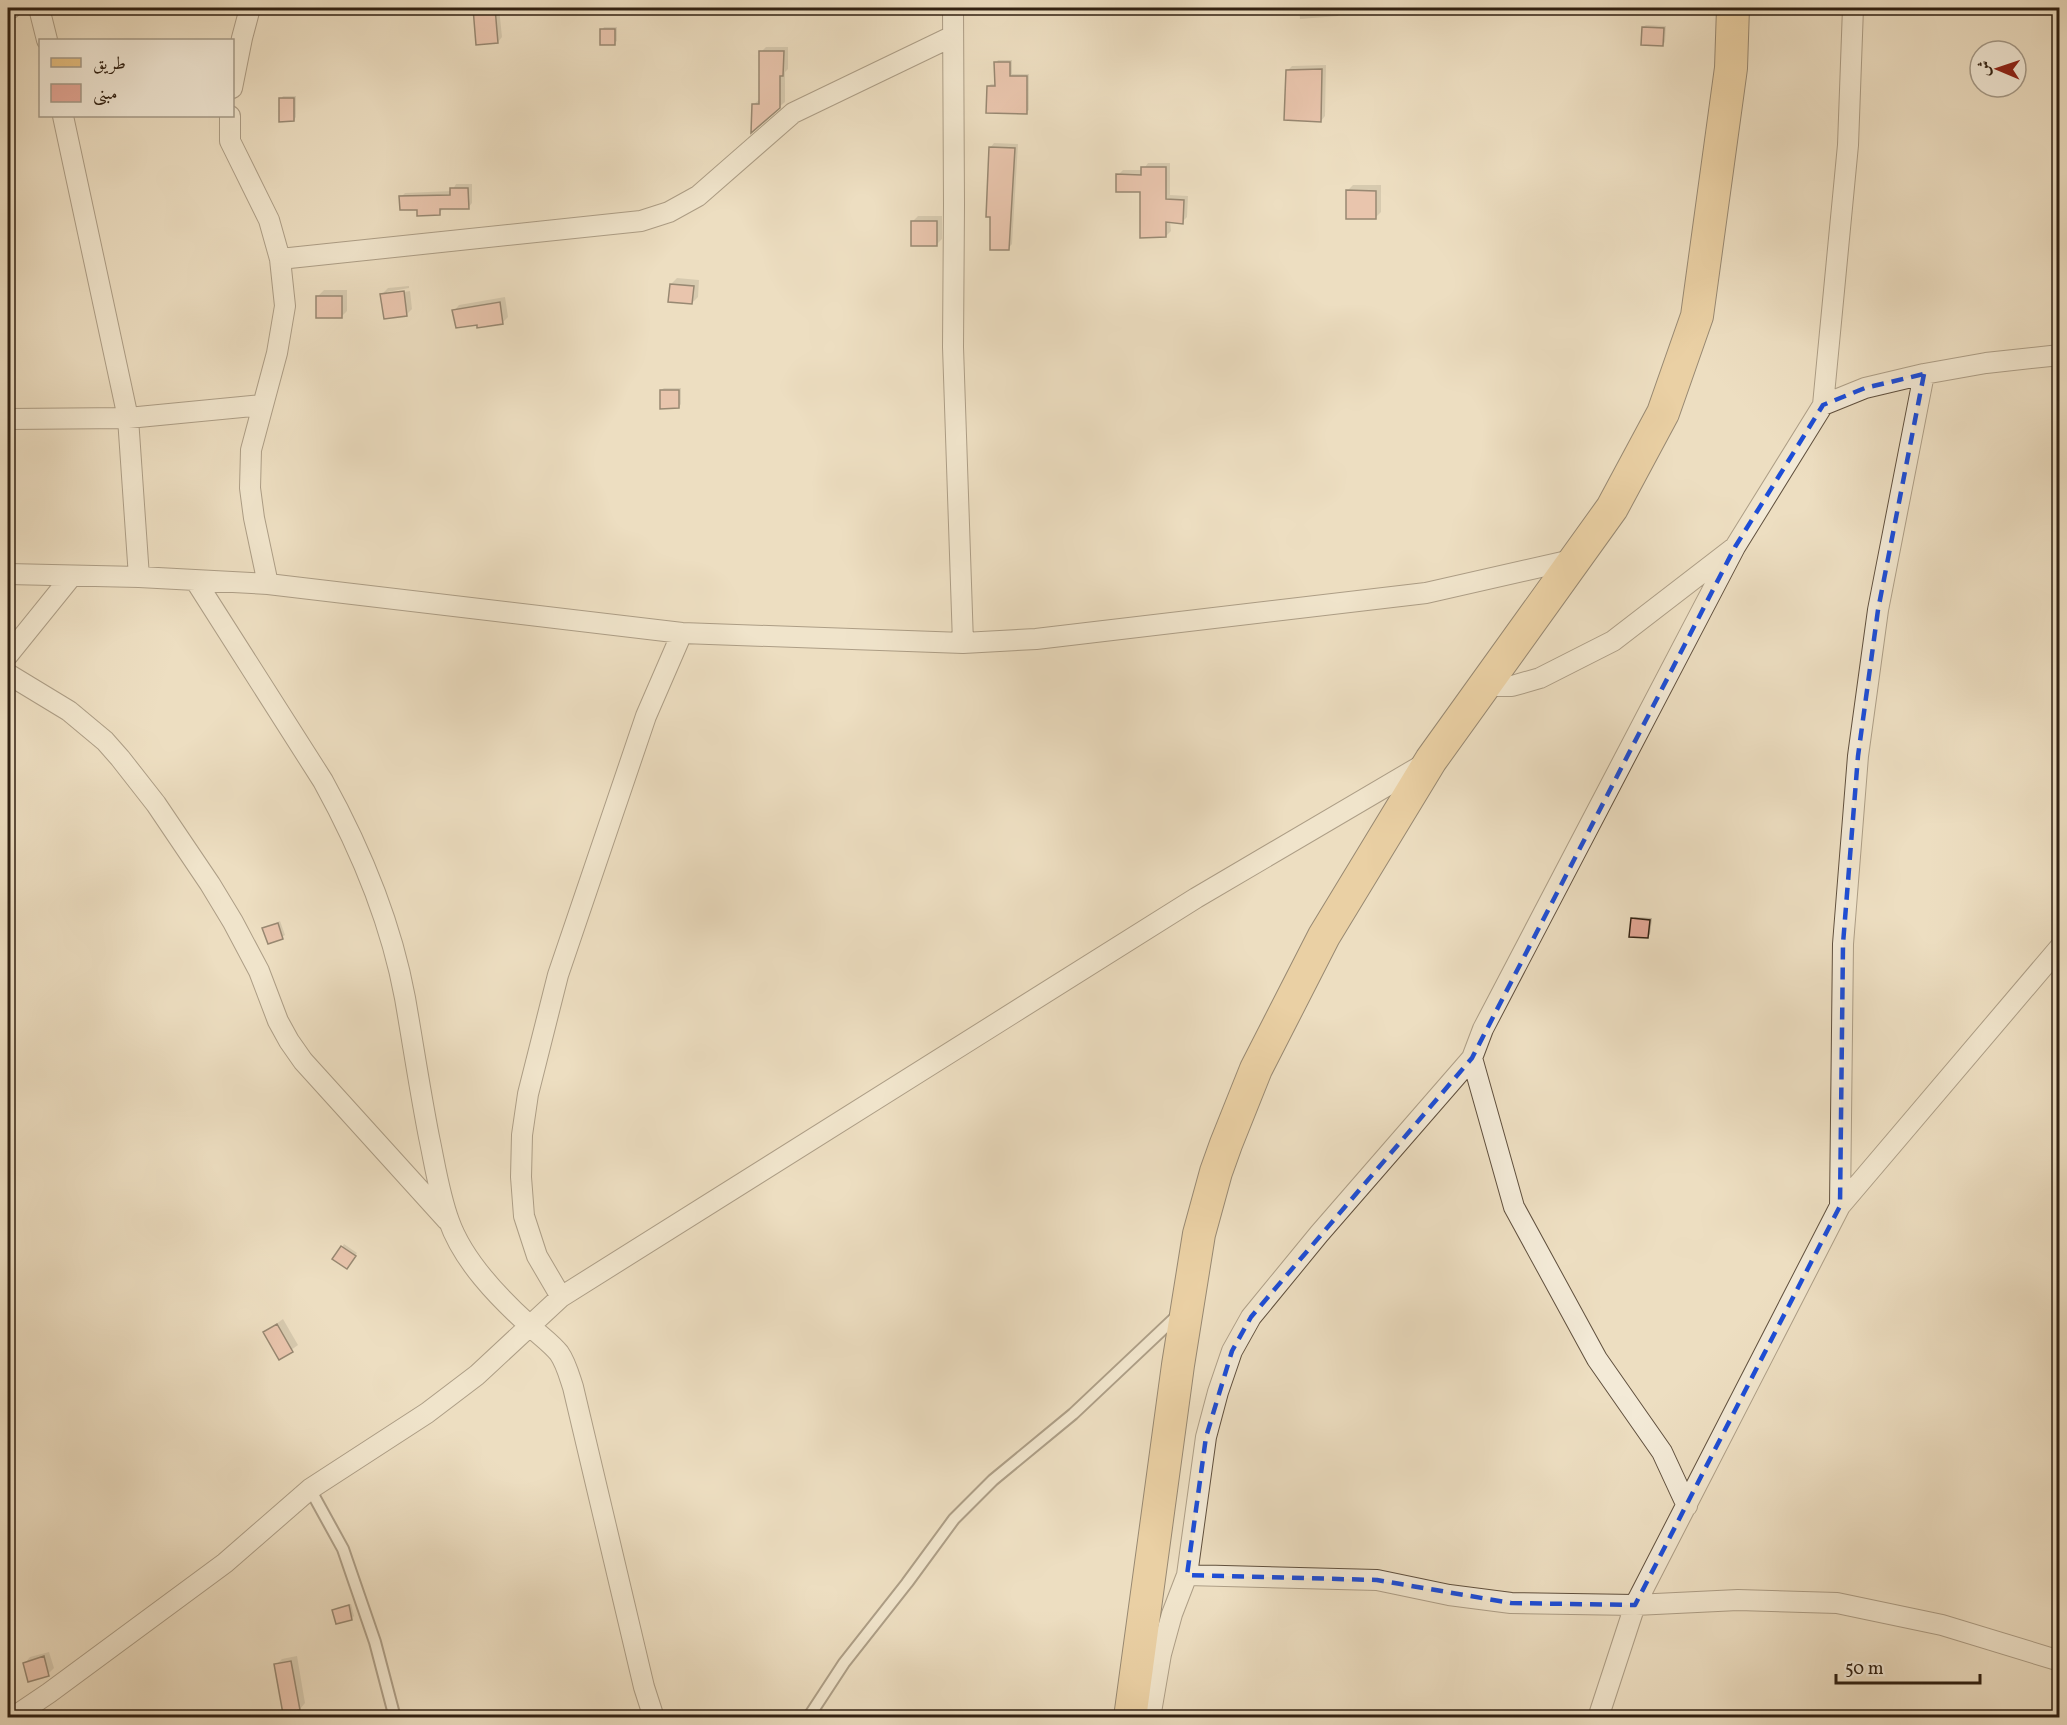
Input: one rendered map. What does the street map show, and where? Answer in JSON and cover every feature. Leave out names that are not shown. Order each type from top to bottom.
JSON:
[{"type":"main road","points":[[1130,1718],[1187,1306],[1199,1234],[1216,1172],[1256,1069],[1324,936],[1431,760],[1612,508],[1663,413],[1697,316],[1731,68],[1733,8]]},
{"type":"street","points":[[39,8],[47,39]]},
{"type":"street","points":[[234,78],[250,8]]},
{"type":"street","points":[[953,8],[953,347],[963,643]]},
{"type":"street","points":[[1150,1718],[1161,1654],[1172,1614],[1187,1575],[1206,1437],[1232,1351],[1251,1317],[1472,1058],[1488,1019],[1735,547],[1822,405],[1848,145],[1853,8]]},
{"type":"street","points":[[280,260],[640,221],[669,212],[698,196],[793,113],[953,36]]},
{"type":"street","points":[[63,117],[128,418],[139,577]]},
{"type":"street","points":[[230,117],[230,141],[270,220],[280,260],[285,306],[277,353],[251,450],[250,488],[268,584]]},
{"type":"street","points":[[1822,405],[1865,388],[1924,374],[1986,363],[2060,355]]},
{"type":"street","points":[[1840,1206],[1843,944],[1858,756],[1878,610],[1924,374]]},
{"type":"street","points":[[8,419],[128,418],[262,405]]},
{"type":"street","points":[[1483,686],[1512,686],[1540,678],[1613,641],[1735,547]]},
{"type":"street","points":[[8,574],[139,577],[268,584],[682,633],[963,643],[1036,639],[1426,593],[1576,559]]},
{"type":"street","points":[[8,655],[71,577]]},
{"type":"street","points":[[195,580],[323,781],[363,862],[395,954],[437,1180],[450,1223],[470,1260],[485,1281],[558,1353],[565,1363],[573,1387],[644,1687],[654,1718]]},
{"type":"street","points":[[561,1297],[537,1256],[524,1216],[521,1178],[522,1135],[528,1094],[561,964],[646,716],[682,633]]},
{"type":"street","points":[[8,674],[69,711],[105,741],[120,758],[156,804],[227,913],[259,971],[278,1021],[303,1061],[450,1223]]},
{"type":"street","points":[[12,1718],[225,1563],[310,1489],[427,1413],[477,1375],[561,1297],[1196,898],[1431,760]]},
{"type":"street","points":[[1598,1718],[1635,1605],[1840,1206],[2060,947]]},
{"type":"street","points":[[1472,1058],[1514,1207],[1598,1359],[1662,1452],[1687,1506]]},
{"type":"street","points":[[1187,1575],[1377,1580],[1449,1595],[1511,1603],[1635,1605],[1738,1600],[1837,1603],[1942,1625],[2060,1661]]},
{"type":"lane","points":[[808,1718],[844,1663],[954,1519],[993,1480],[1073,1414],[1187,1306]]},
{"type":"lane","points":[[310,1489],[343,1549],[375,1642],[394,1718]]},
{"type":"highlighted area","points":[[1924,374],[1878,610],[1858,756],[1843,944],[1840,1206],[1635,1605],[1511,1603],[1377,1580],[1187,1575],[1206,1437],[1232,1351],[1251,1317],[1472,1058],[1735,547],[1823,405],[1865,388]]},
{"type":"building","points":[[473,8],[495,8],[498,43],[476,45]]},
{"type":"building","points":[[1642,27],[1664,28],[1663,46],[1641,45]]},
{"type":"building","points":[[600,29],[615,29],[615,45],[600,45]]},
{"type":"building","points":[[759,51],[784,51],[783,76],[780,76],[780,108],[751,133],[752,104],[759,104]]},
{"type":"building","points":[[994,62],[1010,62],[1010,76],[1027,76],[1027,114],[986,113],[987,86],[995,86]]},
{"type":"building","points":[[1322,69],[1321,122],[1284,120],[1286,70]]},
{"type":"building","points":[[279,98],[294,98],[294,121],[279,122]]},
{"type":"building","points":[[989,147],[1015,148],[1009,250],[990,250],[990,217],[986,217]]},
{"type":"building","points":[[1141,167],[1166,167],[1166,199],[1184,200],[1183,224],[1166,222],[1166,237],[1140,238],[1140,192],[1116,192],[1116,174],[1141,175]]},
{"type":"building","points":[[450,188],[468,188],[469,209],[440,209],[440,215],[417,216],[417,210],[400,210],[399,196],[450,195]]},
{"type":"building","points":[[1346,190],[1376,191],[1376,219],[1346,219]]},
{"type":"building","points":[[911,221],[937,221],[937,246],[911,246]]},
{"type":"building","points":[[670,284],[694,286],[692,304],[668,302]]},
{"type":"building","points":[[404,291],[407,316],[384,319],[380,294]]},
{"type":"building","points":[[316,296],[342,296],[342,318],[316,318]]},
{"type":"building","points":[[500,302],[503,324],[456,328],[452,310]]},
{"type":"building","points":[[660,390],[679,390],[679,408],[660,409]]},
{"type":"building","points":[[1631,918],[1650,920],[1648,938],[1629,937]]},
{"type":"building","points":[[278,923],[283,939],[268,944],[262,928]]},
{"type":"building","points":[[341,1246],[356,1256],[347,1269],[332,1259]]},
{"type":"building","points":[[277,1324],[293,1352],[279,1360],[263,1332]]},
{"type":"building","points":[[349,1605],[352,1620],[336,1624],[332,1610]]},
{"type":"building","points":[[44,1656],[49,1676],[28,1682],[23,1663]]},
{"type":"building","points":[[291,1661],[300,1710],[283,1714],[274,1664]]}]
